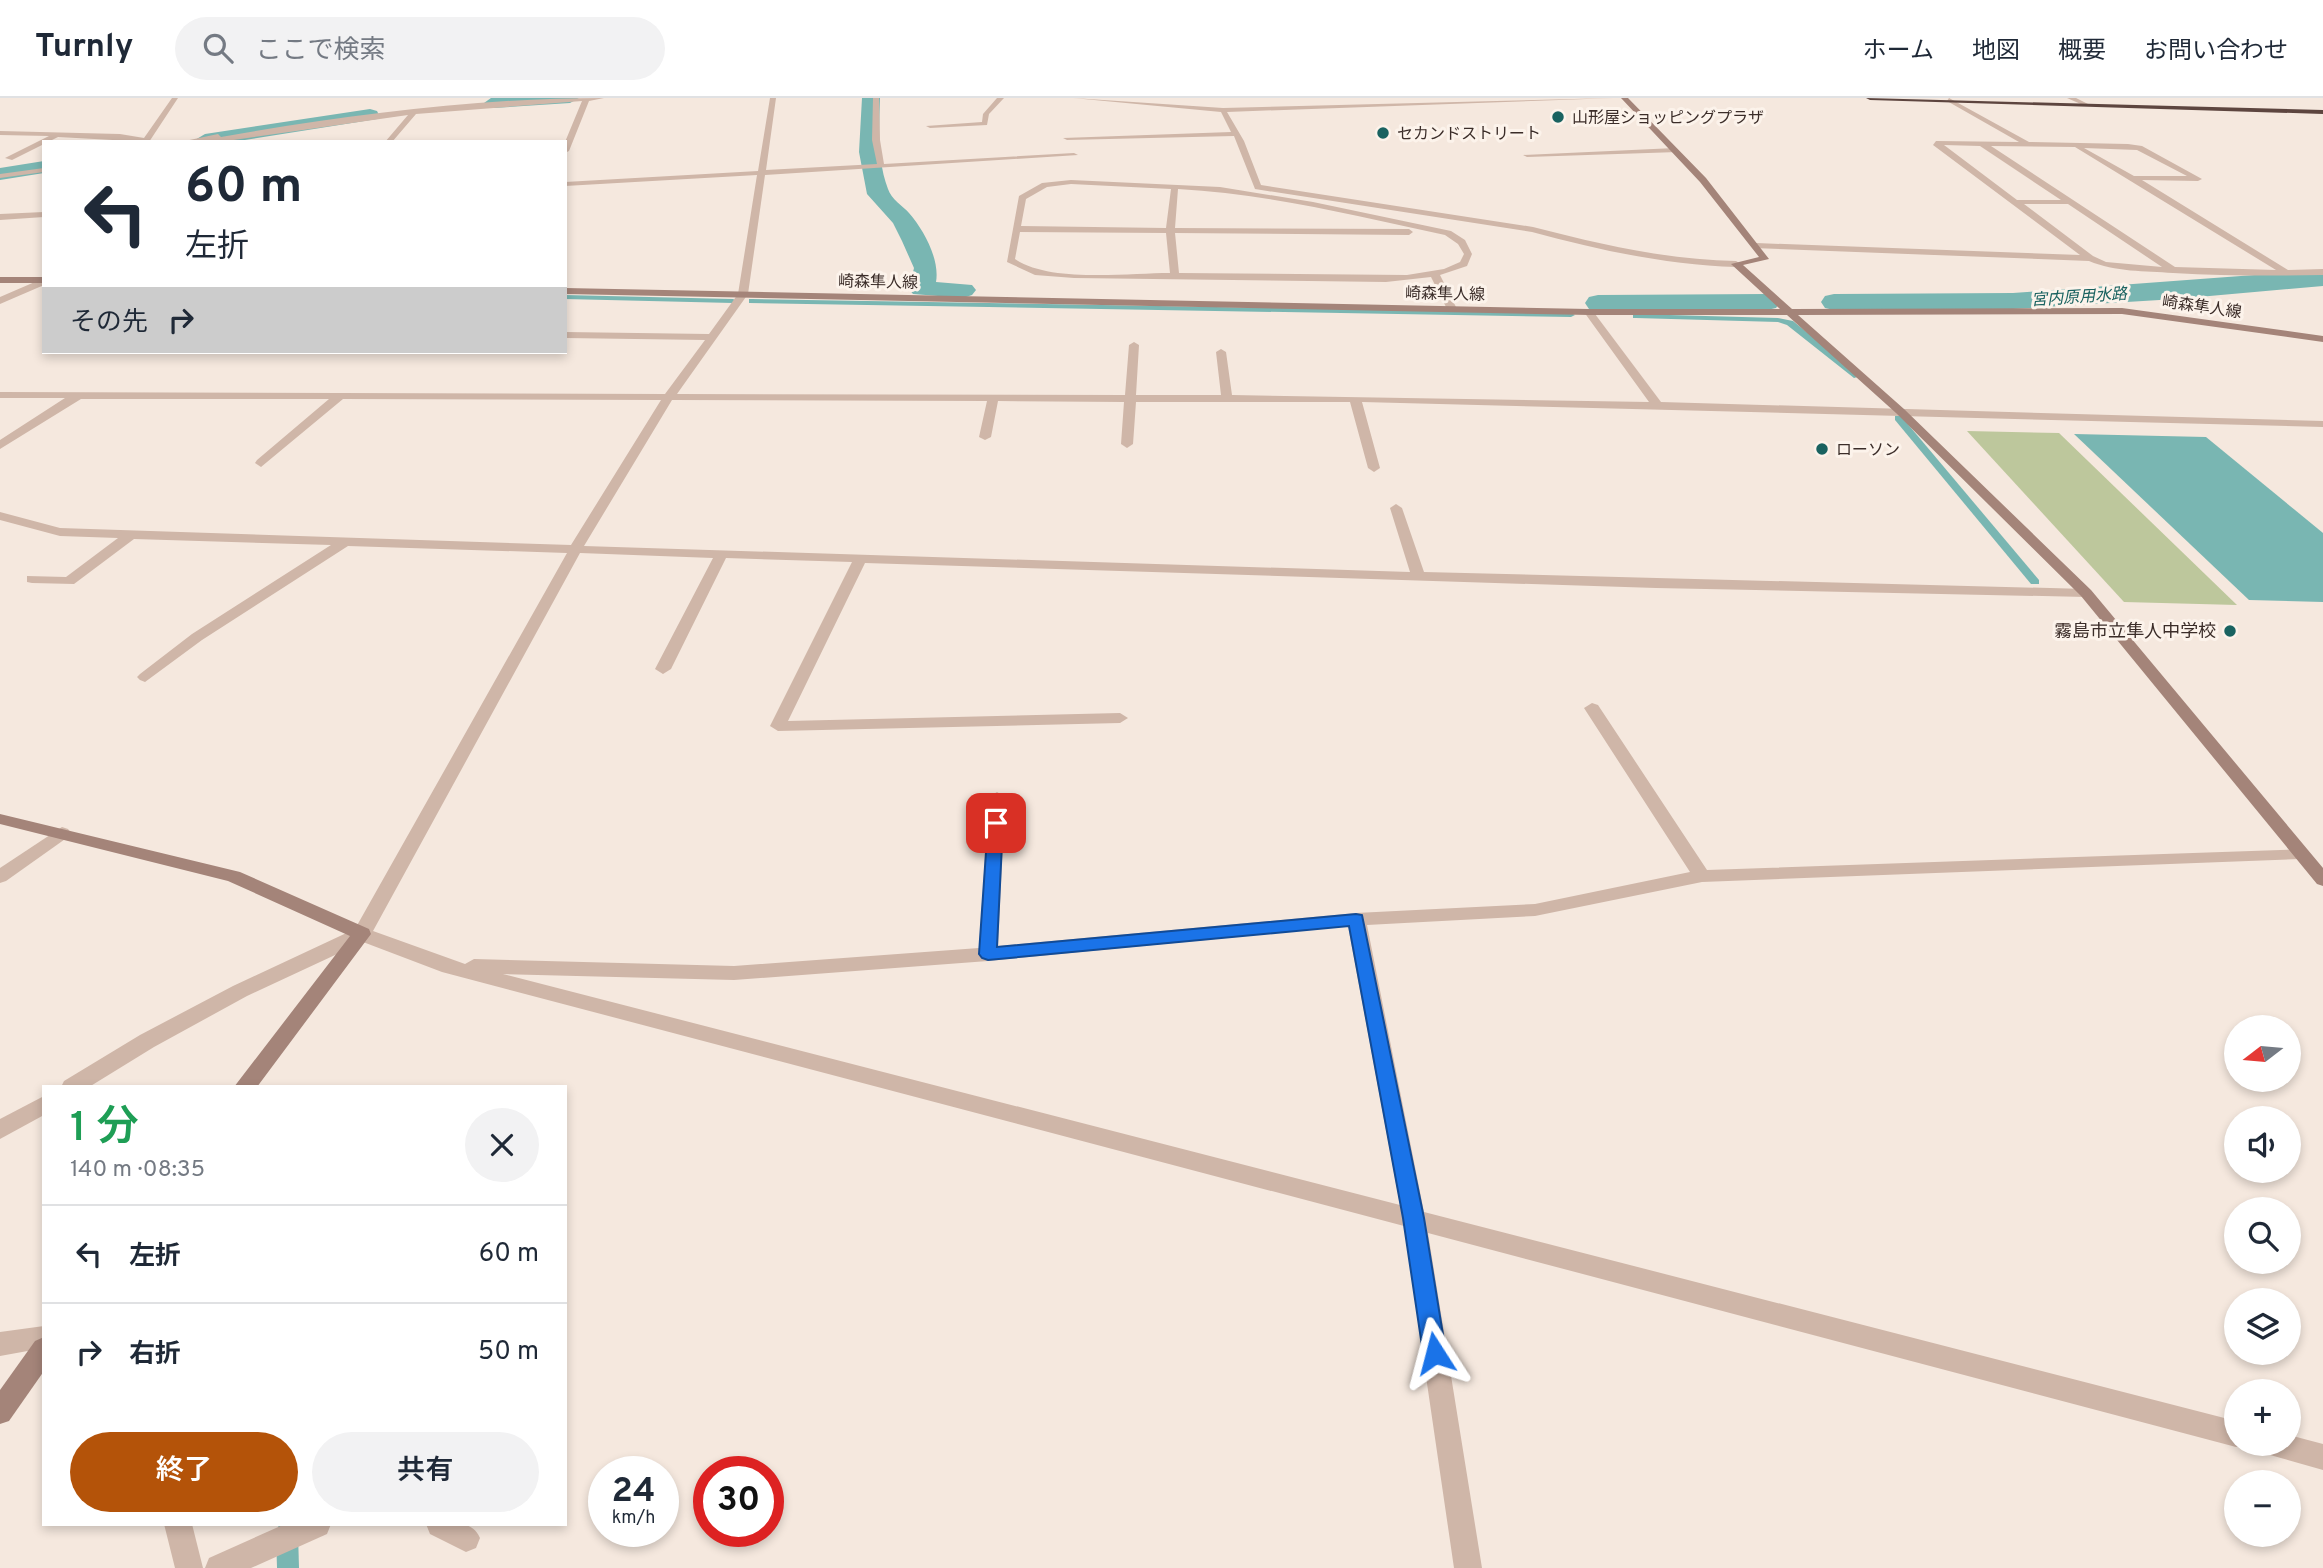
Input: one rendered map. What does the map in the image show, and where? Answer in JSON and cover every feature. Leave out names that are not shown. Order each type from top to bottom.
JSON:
[{"type":"highway","points":[[1870,98],[2323,112]]},
{"type":"street","points":[[147,140],[175,98]]},
{"type":"street","points":[[196,140],[400,109],[540,98]]},
{"type":"street","points":[[218,140],[343,119],[601,98]]},
{"type":"street","points":[[246,1085],[362,934],[576,548],[670,395],[743,294],[773,98]]},
{"type":"street","points":[[876,98],[876,140],[881,165]]},
{"type":"street","points":[[930,126],[985,124],[986,114],[1001,98]]},
{"type":"street","points":[[1076,98],[1223,110],[1611,98]]},
{"type":"street","points":[[1281,98],[1289,107]]},
{"type":"street","points":[[1223,110],[1258,187],[1533,230],[1570,240],[1695,263],[1736,264],[1765,258],[1703,180],[1624,98]]},
{"type":"street","points":[[2070,98],[2085,104]]},
{"type":"street","points":[[567,146],[586,99]]},
{"type":"street","points":[[1949,100],[2029,144]]},
{"type":"street","points":[[390,140],[414,112]]},
{"type":"street","points":[[0,133],[120,136],[141,140]]},
{"type":"street","points":[[46,140],[58,134]]},
{"type":"street","points":[[1067,138],[1236,134]]},
{"type":"street","points":[[9,158],[42,142]]},
{"type":"street","points":[[2090,258],[1936,143],[2139,148],[2198,180],[2132,178]]},
{"type":"street","points":[[1980,143],[2171,269]]},
{"type":"street","points":[[2075,145],[2288,274]]},
{"type":"street","points":[[929,150],[933,162]]},
{"type":"street","points":[[1527,155],[1675,150]]},
{"type":"street","points":[[567,184],[1074,155]]},
{"type":"street","points":[[0,174],[42,168]]},
{"type":"street","points":[[1071,182],[1175,185],[1220,188],[1313,204],[1448,233],[1462,242],[1468,254],[1464,264],[1435,275],[1084,276],[1047,274],[1020,268],[1010,260],[1022,198],[1045,184],[1071,182]]},
{"type":"street","points":[[1175,185],[1170,230],[1175,276]]},
{"type":"street","points":[[2016,202],[2070,202]]},
{"type":"street","points":[[0,217],[42,214]]},
{"type":"street","points":[[1017,229],[1448,233]]},
{"type":"street","points":[[1756,246],[2090,258],[2115,266],[2245,274],[2323,272]]},
{"type":"street","points":[[1736,264],[1900,411],[2087,593],[2323,880]]},
{"type":"street","points":[[1435,275],[1452,309]]},
{"type":"street","points":[[0,280],[42,281]]},
{"type":"street","points":[[0,302],[42,282]]},
{"type":"street","name":"崎森隼人線","points":[[567,291],[1589,312],[2122,311],[2323,339]]},
{"type":"street","points":[[1589,312],[1658,408]]},
{"type":"street","points":[[567,335],[712,337]]},
{"type":"street","points":[[1127,444],[1134,345]]},
{"type":"street","points":[[1221,352],[1227,399]]},
{"type":"street","points":[[0,395],[670,395],[993,400],[1355,400],[1900,411],[2323,424]]},
{"type":"street","points":[[0,444],[77,395]]},
{"type":"street","points":[[261,463],[341,395]]},
{"type":"street","points":[[985,437],[993,400]]},
{"type":"street","points":[[1355,400],[1374,468]]},
{"type":"street","points":[[1396,508],[1418,576]]},
{"type":"street","points":[[0,516],[60,532],[131,535],[1418,576],[2087,593]]},
{"type":"street","points":[[32,579],[69,581],[131,535]]},
{"type":"street","points":[[145,677],[197,637],[345,542]]},
{"type":"street","points":[[663,669],[721,555]]},
{"type":"street","points":[[860,559],[778,726],[1120,718]]},
{"type":"street","points":[[1592,708],[1702,876]]},
{"type":"street","points":[[988,954],[997,797]]},
{"type":"street","points":[[0,819],[234,876],[362,934],[442,965],[2224,1431]]},
{"type":"street","points":[[0,877],[62,833]]},
{"type":"street","points":[[442,965],[734,973],[988,954],[1356,919],[1535,910],[1702,876],[2300,853]]},
{"type":"street","points":[[1356,919],[1414,1218],[1468,1568]]},
{"type":"street","points":[[76,1085],[240,991],[362,934]]},
{"type":"street","points":[[0,1130],[42,1105]]},
{"type":"street","points":[[0,1345],[42,1337]]},
{"type":"street","points":[[0,1412],[42,1352]]},
{"type":"street","points":[[2301,1451],[2323,1457]]},
{"type":"street","points":[[178,1526],[189,1568]]},
{"type":"street","points":[[226,1565],[313,1526]]},
{"type":"street","points":[[444,1526],[466,1538]]},
{"type":"green space","points":[[1967,431],[2059,433],[2237,605],[2124,602]]},
{"type":"water","points":[[2074,434],[2206,437],[2323,533],[2323,602],[2249,600]]},
{"type":"waterway","name":"宮内原用水路","points":[[493,103],[570,98]]},
{"type":"waterway","name":"宮内原用水路","points":[[871,98],[869,152],[878,194],[903,220],[914,241],[926,268],[922,289],[963,290]]},
{"type":"waterway","name":"宮内原用水路","points":[[205,140],[370,115]]},
{"type":"waterway","name":"宮内原用水路","points":[[0,174],[42,167]]},
{"type":"waterway","name":"宮内原用水路","points":[[1834,302],[2013,301],[2323,278]]},
{"type":"waterway","points":[[567,297],[733,301]]},
{"type":"waterway","points":[[752,301],[1571,315]]},
{"type":"waterway","name":"宮内原用水路","points":[[1598,303],[1767,302]]},
{"type":"waterway","points":[[1636,316],[1778,320],[1790,323],[1857,376]]},
{"type":"waterway","points":[[1898,418],[2035,582]]},
{"type":"waterway","points":[[287,1533],[288,1568]]},
{"type":"place","name":"山形屋ショッピングプラザ","points":[[1558,117]]},
{"type":"place","name":"セカンドストリート","points":[[1383,133]]},
{"type":"place","name":"ローソン","points":[[1822,449]]},
{"type":"place","name":"霧島市立隼人中学校","points":[[2230,631]]},
{"type":"route","points":[[996,823],[988,954],[1356,919],[1414,1218],[1435,1353]]}]
